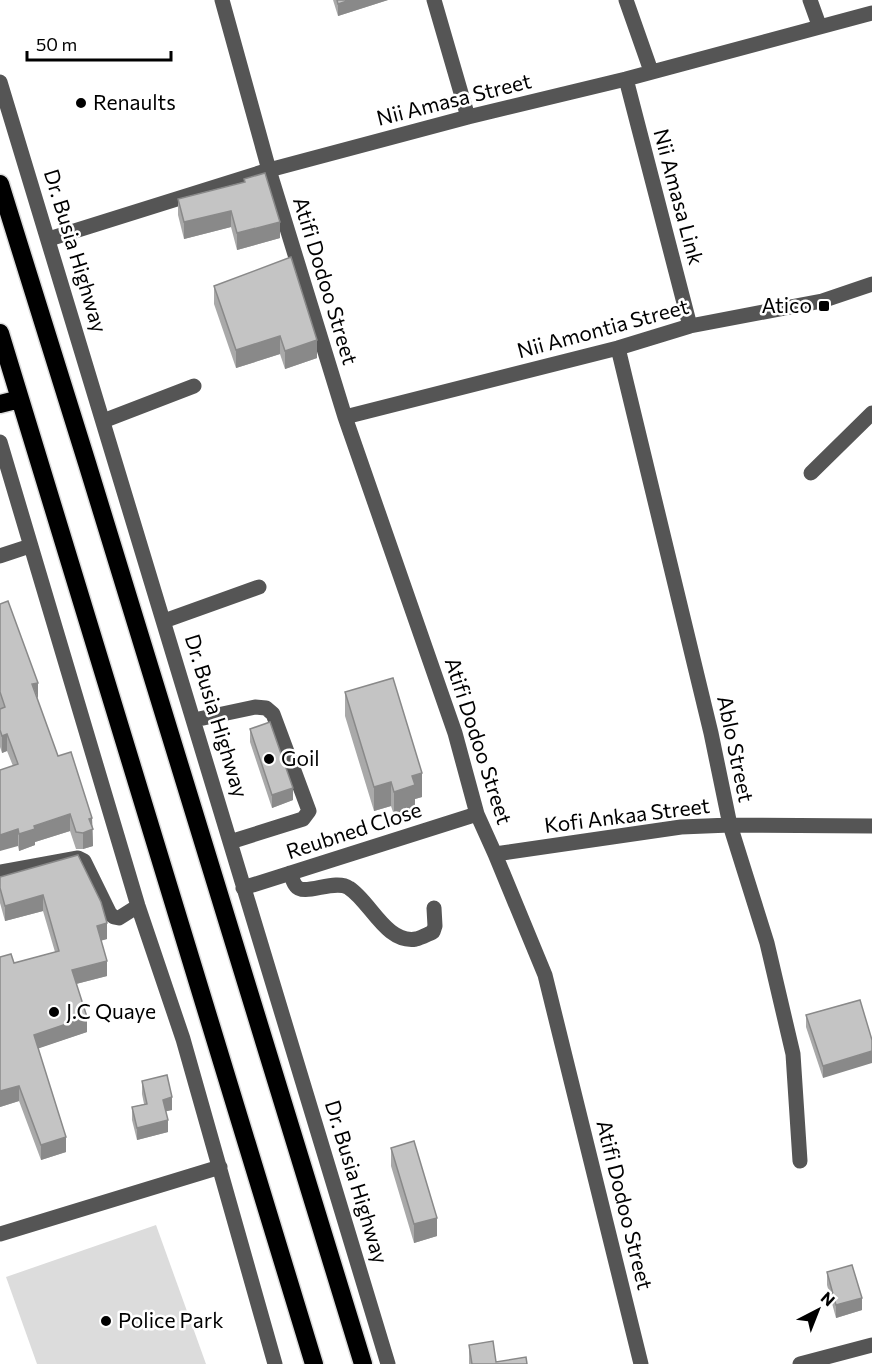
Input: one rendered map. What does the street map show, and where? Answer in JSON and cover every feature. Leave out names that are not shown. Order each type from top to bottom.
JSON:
[{"type":"highway","points":[[0,184],[363,1364]]},
{"type":"highway","points":[[0,333],[314,1364]]},
{"type":"highway","points":[[0,404],[20,399]]},
{"type":"street","name":"Atifi Dodoo Street","points":[[222,0],[269,170],[345,417],[455,734],[477,814],[544,975],[641,1364]]},
{"type":"street","points":[[434,0],[468,117]]},
{"type":"street","points":[[627,0],[651,71]]},
{"type":"street","points":[[810,0],[819,25]]},
{"type":"street","name":"Nii Amasa Street","points":[[49,239],[269,170],[468,117],[626,79],[819,25],[872,13]]},
{"type":"street","name":"Nii Amasa Link","points":[[626,79],[690,326]]},
{"type":"street","name":"Dr. Busia Highway","points":[[0,82],[388,1364]]},
{"type":"street","name":"Nii Amontia Street","points":[[345,417],[618,348],[690,326],[822,301],[871,285]]},
{"type":"street","name":"Ablo Street","points":[[618,348],[711,733],[730,825],[767,943],[793,1054],[800,1161]]},
{"type":"street","points":[[104,421],[194,386]]},
{"type":"street","points":[[811,473],[872,413]]},
{"type":"street","points":[[0,442],[138,906],[183,1039],[275,1364]]},
{"type":"street","points":[[0,556],[30,546]]},
{"type":"street","points":[[164,621],[259,587]]},
{"type":"street","points":[[194,720],[255,707],[266,708],[273,714],[309,811],[303,819],[230,842]]},
{"type":"street","name":"Reubned Close","points":[[243,888],[477,814]]},
{"type":"street","name":"Kofi Ankaa Street","points":[[495,854],[681,827],[872,826]]},
{"type":"street","points":[[0,872],[78,858],[84,861],[110,914],[119,918],[138,906]]},
{"type":"street","points":[[290,873],[296,886],[303,890],[339,884],[349,888],[391,932],[401,938],[416,939],[433,932],[434,908]]},
{"type":"street","points":[[0,1234],[220,1167]]},
{"type":"street","points":[[800,1364],[872,1346]]},
{"type":"shaded area","name":"Police Park","points":[[156,1225],[206,1364],[37,1364],[6,1277]]},
{"type":"building","points":[[337,0],[350,0],[338,4]]},
{"type":"building","points":[[265,173],[280,222],[237,233],[231,211],[184,222],[178,199],[245,182],[244,179]]},
{"type":"building","points":[[291,257],[317,340],[285,351],[280,336],[236,350],[214,286]]},
{"type":"building","points":[[8,601],[38,683],[32,684],[58,756],[71,752],[92,818],[89,819],[93,829],[83,833],[76,832],[70,814],[34,826],[35,829],[19,834],[18,829],[0,835],[0,770],[18,764],[7,734],[2,736],[0,730],[0,709],[5,707],[0,692],[0,604]]},
{"type":"building","points":[[393,678],[422,773],[412,776],[415,785],[394,792],[391,782],[374,787],[345,692]]},
{"type":"building","points":[[270,722],[293,788],[272,795],[250,729]]},
{"type":"building","points":[[78,855],[101,902],[107,923],[97,926],[107,961],[72,970],[87,1017],[34,1035],[66,1137],[41,1145],[19,1086],[0,1091],[0,957],[11,954],[14,963],[59,951],[43,895],[5,906],[0,888],[0,877]]},
{"type":"building","points":[[860,1000],[872,1040],[872,1051],[823,1066],[806,1015]]},
{"type":"building","points":[[167,1075],[172,1097],[163,1100],[168,1120],[137,1128],[132,1107],[147,1104],[142,1081]]},
{"type":"building","points":[[414,1141],[437,1218],[414,1224],[391,1148]]},
{"type":"building","points":[[852,1265],[862,1298],[836,1305],[827,1272]]},
{"type":"building","points":[[493,1341],[496,1362],[526,1357],[527,1364],[472,1364],[469,1345]]},
{"type":"place","name":"Renaults","points":[[81,103]]},
{"type":"place","name":"Atico","points":[[824,306]]},
{"type":"place","name":"Goil","points":[[269,759]]},
{"type":"place","name":"J.C Quaye","points":[[54,1012]]},
{"type":"place","name":"Police Park","points":[[106,1321]]}]
